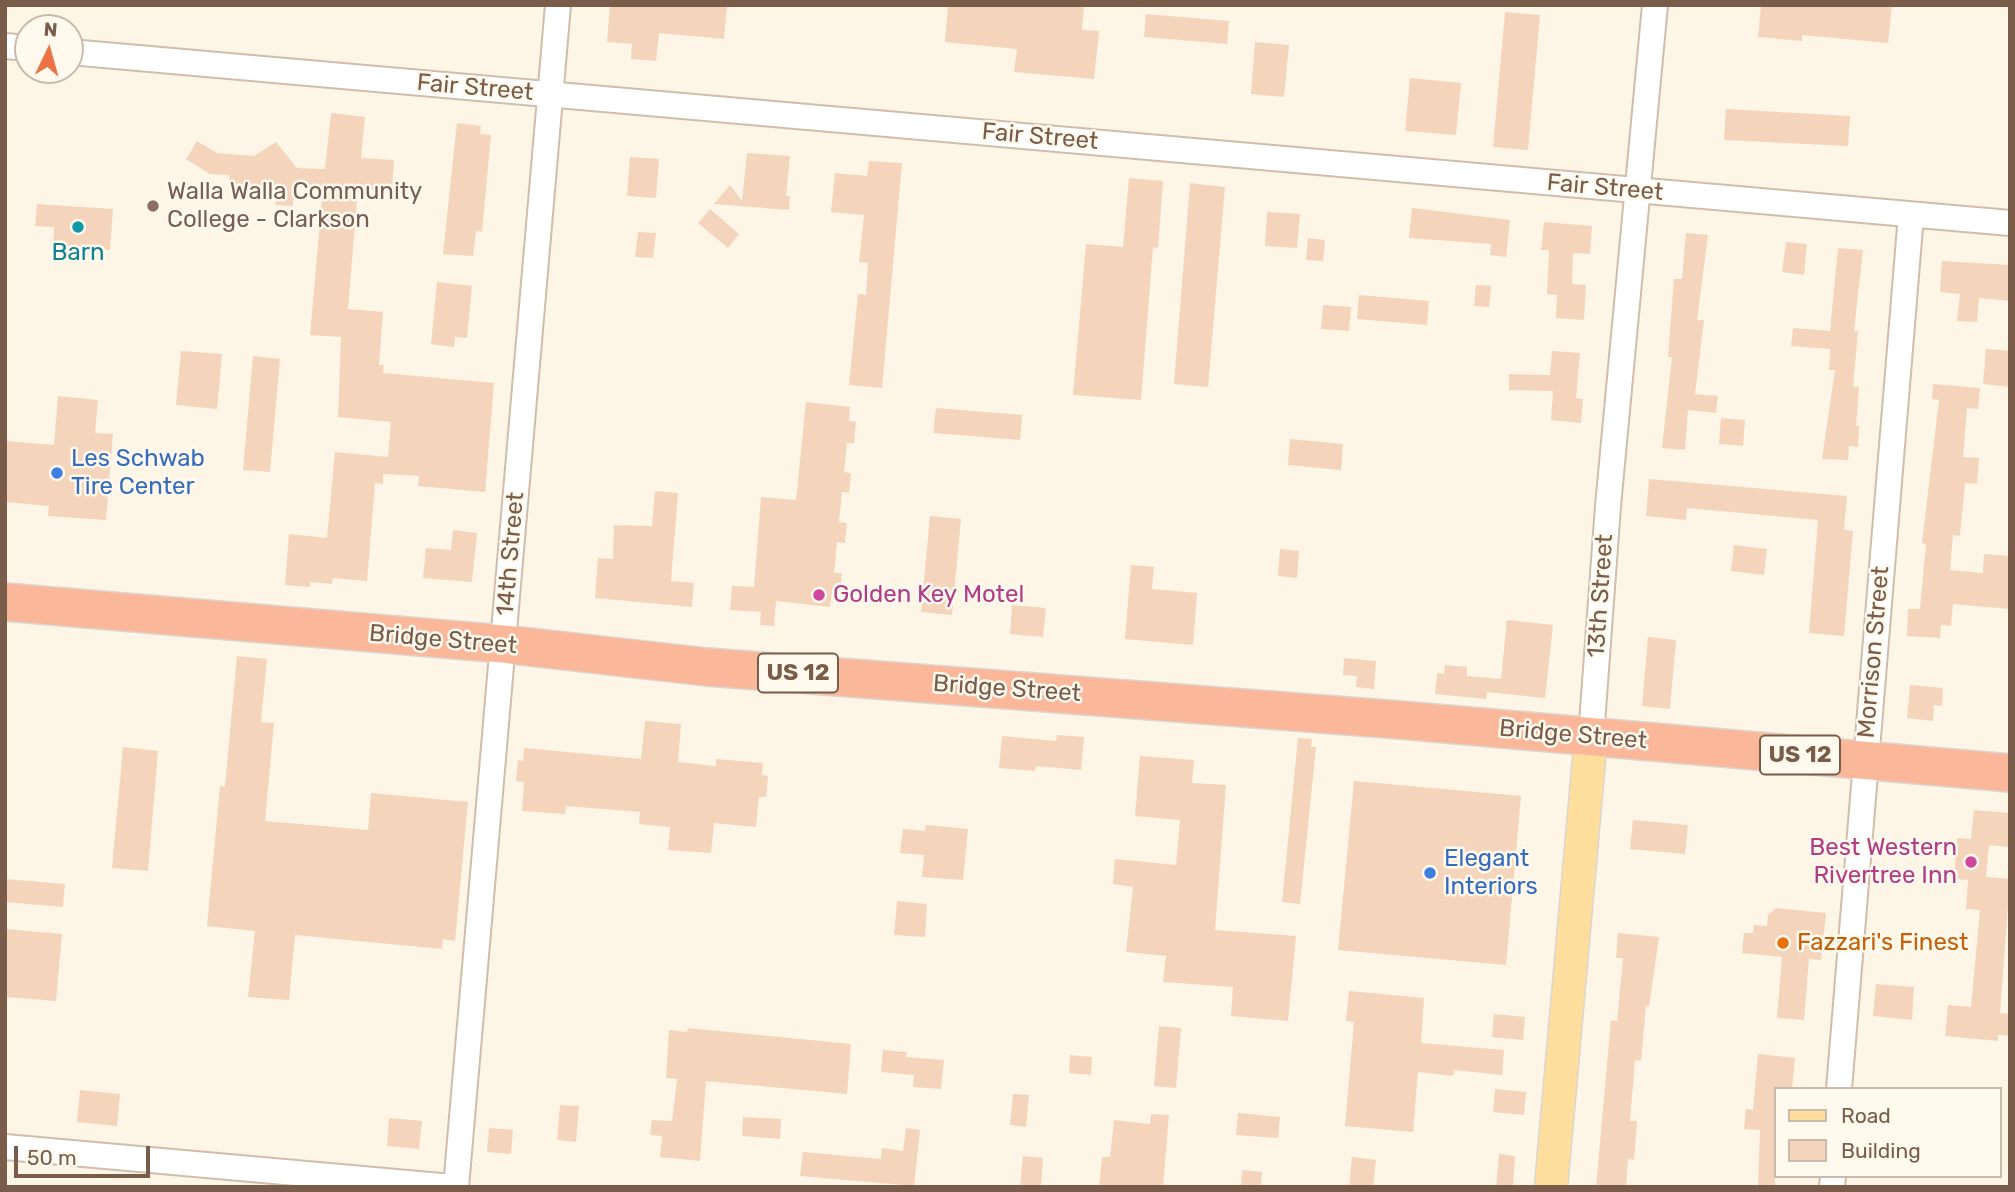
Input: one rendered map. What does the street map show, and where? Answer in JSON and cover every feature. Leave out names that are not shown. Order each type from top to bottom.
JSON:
[{"type":"highway","name":"Bridge Street","points":[[5,603],[503,644],[707,667],[2010,773]]},
{"type":"main road","name":"13th Street","points":[[1551,1187],[1591,737]]},
{"type":"street","name":"14th Street","points":[[454,1187],[558,5]]},
{"type":"street","name":"13th Street","points":[[1591,737],[1608,506],[1655,5]]},
{"type":"street","name":"Fair Street","points":[[84,53],[2010,223]]},
{"type":"street","name":"Morrison Street","points":[[1839,1087],[1911,215]]},
{"type":"street","points":[[5,1147],[454,1187]]},
{"type":"building","points":[[610,5],[727,5],[724,39],[659,33],[656,61],[631,59],[632,44],[607,42]]},
{"type":"building","points":[[948,5],[1084,7],[1082,30],[1099,31],[1094,79],[1014,72],[1017,49],[945,42]]},
{"type":"building","points":[[1761,5],[1892,5],[1888,43],[1802,35],[1802,41],[1758,37]]},
{"type":"building","points":[[1505,12],[1540,15],[1528,150],[1493,147]]},
{"type":"building","points":[[1146,14],[1229,21],[1227,44],[1144,37]]},
{"type":"building","points":[[1255,42],[1289,45],[1284,97],[1251,94]]},
{"type":"building","points":[[1410,78],[1461,83],[1456,135],[1405,131]]},
{"type":"building","points":[[1726,109],[1850,116],[1848,146],[1724,140]]},
{"type":"building","points":[[331,113],[365,117],[361,158],[394,160],[392,191],[358,188],[348,309],[383,312],[379,365],[384,365],[383,373],[494,383],[485,492],[418,486],[419,476],[383,474],[383,484],[375,483],[367,581],[333,578],[332,584],[310,582],[310,587],[285,585],[289,534],[327,538],[335,452],[388,457],[391,422],[338,417],[341,337],[310,335],[323,188],[293,187],[293,206],[275,205],[276,198],[248,197],[248,192],[240,192],[240,188],[230,188],[229,175],[210,174],[186,159],[197,141],[217,153],[254,156],[276,142],[297,168],[325,169]]},
{"type":"building","points":[[457,123],[481,126],[480,134],[491,135],[482,232],[476,231],[473,256],[443,254]]},
{"type":"building","points":[[747,153],[790,156],[786,196],[790,196],[789,210],[714,204],[730,185],[742,201]]},
{"type":"building","points":[[630,157],[659,159],[656,198],[627,196]]},
{"type":"building","points":[[869,161],[902,163],[882,388],[849,385],[858,294],[866,295],[868,263],[859,262],[864,215],[831,212],[835,173],[867,176]]},
{"type":"building","points":[[1129,178],[1163,181],[1158,248],[1153,247],[1141,400],[1073,395],[1086,244],[1123,247]]},
{"type":"building","points":[[1190,183],[1225,187],[1208,387],[1174,384]]},
{"type":"building","name":"Barn","points":[[37,204],[113,209],[110,250],[53,246],[54,227],[35,226]]},
{"type":"building","points":[[1412,208],[1510,220],[1506,257],[1490,255],[1491,244],[1409,238]]},
{"type":"building","points":[[710,209],[739,234],[728,248],[698,223]]},
{"type":"building","points":[[1267,212],[1300,214],[1297,248],[1265,246]]},
{"type":"building","points":[[1544,222],[1592,226],[1590,254],[1573,253],[1572,284],[1586,285],[1584,320],[1556,318],[1557,295],[1547,294],[1549,250],[1541,250]]},
{"type":"building","points":[[638,232],[656,233],[653,258],[635,257]]},
{"type":"building","points":[[1686,233],[1708,235],[1697,320],[1704,320],[1695,394],[1718,396],[1716,413],[1688,410],[1685,450],[1662,448],[1672,357],[1668,357],[1674,279],[1682,279]]},
{"type":"building","points":[[1308,238],[1325,240],[1323,261],[1306,260]]},
{"type":"building","points":[[1786,242],[1807,244],[1804,275],[1782,272]]},
{"type":"building","points":[[1838,248],[1863,250],[1854,331],[1858,331],[1853,387],[1859,387],[1856,426],[1859,426],[1858,447],[1849,446],[1848,460],[1822,459],[1835,370],[1829,370],[1830,349],[1791,346],[1793,328],[1830,331]]},
{"type":"building","points":[[1942,261],[2010,265],[2010,301],[1979,298],[1977,322],[1957,321],[1960,294],[1940,292]]},
{"type":"building","points":[[437,282],[472,286],[467,338],[455,337],[454,347],[431,344]]},
{"type":"building","points":[[1476,285],[1491,286],[1489,307],[1474,306]]},
{"type":"building","points":[[1359,295],[1429,301],[1427,325],[1357,319]]},
{"type":"building","points":[[1323,305],[1351,307],[1349,331],[1321,329]]},
{"type":"building","points":[[1986,349],[2010,351],[2010,387],[1983,384]]},
{"type":"building","points":[[181,351],[222,354],[217,409],[176,405]]},
{"type":"building","points":[[1552,351],[1580,353],[1576,398],[1583,399],[1581,423],[1551,420],[1553,391],[1509,390],[1509,374],[1550,375]]},
{"type":"building","points":[[253,356],[280,359],[270,472],[243,470]]},
{"type":"building","points":[[1933,384],[1980,388],[1978,409],[1967,408],[1963,457],[1979,458],[1977,484],[1965,483],[1960,536],[1953,535],[1950,570],[1983,573],[1984,554],[2010,556],[2010,609],[1953,604],[1951,626],[1941,625],[1940,638],[1907,636],[1908,609],[1920,609],[1926,544],[1922,543],[1939,400],[1932,399]]},
{"type":"building","name":"Les Schwab Tire Center","points":[[58,396],[98,400],[95,433],[113,434],[106,520],[48,516],[49,506],[5,502],[5,441],[54,445]]},
{"type":"building","points":[[806,402],[850,407],[849,421],[856,422],[854,443],[847,443],[844,472],[851,473],[849,493],[842,492],[839,522],[847,523],[845,543],[837,542],[834,573],[842,573],[840,593],[832,592],[830,607],[776,601],[774,626],[760,625],[761,612],[730,610],[732,586],[754,587],[761,497],[796,500]]},
{"type":"building","points":[[936,408],[1022,415],[1020,440],[933,433]]},
{"type":"building","points":[[1721,418],[1745,420],[1743,446],[1719,444]]},
{"type":"building","points":[[1290,439],[1343,444],[1341,470],[1288,465]]},
{"type":"building","points":[[1649,479],[1847,496],[1844,530],[1853,531],[1844,636],[1809,633],[1818,520],[1687,508],[1686,520],[1646,516]]},
{"type":"building","points":[[655,491],[678,493],[671,581],[694,583],[692,607],[595,598],[598,558],[613,559],[614,525],[652,526]]},
{"type":"building","points":[[930,516],[961,519],[952,615],[921,612]]},
{"type":"building","points":[[453,530],[477,533],[472,582],[423,578],[426,548],[451,550]]},
{"type":"building","points":[[1734,545],[1767,549],[1764,575],[1731,571]]},
{"type":"building","points":[[1280,549],[1299,551],[1297,578],[1278,576]]},
{"type":"building","points":[[1131,565],[1154,567],[1152,589],[1197,593],[1193,645],[1125,639]]},
{"type":"building","points":[[1012,605],[1046,608],[1043,637],[1010,634]]},
{"type":"building","points":[[1507,620],[1553,625],[1545,698],[1487,692],[1486,699],[1435,694],[1437,673],[1444,674],[1445,665],[1467,667],[1467,676],[1501,679]]},
{"type":"building","points":[[1648,637],[1676,640],[1670,709],[1642,706]]},
{"type":"building","points":[[237,656],[267,659],[261,722],[274,723],[265,821],[368,830],[371,793],[468,802],[455,941],[443,939],[442,949],[295,935],[289,1000],[248,997],[255,931],[207,926],[220,786],[225,787]]},
{"type":"building","points":[[1344,658],[1376,661],[1374,689],[1356,687],[1357,676],[1343,675]]},
{"type":"building","points":[[1910,685],[1943,688],[1942,706],[1934,705],[1933,721],[1907,718]]},
{"type":"building","points":[[645,721],[681,724],[678,762],[716,766],[716,759],[763,763],[762,775],[768,776],[766,797],[759,797],[756,827],[714,823],[711,853],[668,850],[670,827],[639,824],[640,812],[566,806],[565,814],[522,811],[524,782],[516,781],[518,760],[523,761],[524,748],[641,759]]},
{"type":"building","points":[[1057,735],[1084,737],[1081,770],[1036,766],[1035,771],[999,768],[1002,736],[1056,741]]},
{"type":"building","points":[[1298,738],[1312,739],[1311,747],[1316,747],[1300,904],[1282,902]]},
{"type":"building","points":[[123,747],[158,751],[148,871],[112,868]]},
{"type":"building","points":[[1140,756],[1194,760],[1192,783],[1226,785],[1215,930],[1296,936],[1288,1021],[1231,1016],[1233,987],[1163,982],[1166,956],[1126,952],[1133,887],[1113,884],[1115,859],[1176,865],[1180,820],[1135,816]]},
{"type":"building","name":"Elegant Interiors","points":[[1354,781],[1521,796],[1506,965],[1338,950]]},
{"type":"building","points":[[1974,810],[2010,813],[2010,847],[1989,845],[1986,877],[2010,879],[2000,1013],[2010,1014],[2010,1036],[1998,1035],[1998,1041],[1945,1036],[1948,1005],[1971,1007],[1980,910],[1966,909],[1968,880],[1954,879],[1957,838],[1971,839]]},
{"type":"building","points":[[1633,820],[1688,825],[1685,854],[1630,849]]},
{"type":"building","points":[[926,825],[968,829],[963,880],[922,877],[924,855],[900,853],[903,829],[925,831]]},
{"type":"building","points":[[5,879],[65,884],[63,907],[5,902]]},
{"type":"building","points":[[897,901],[927,904],[925,937],[894,935]]},
{"type":"building","name":"Fazzari's Finest","points":[[1776,908],[1826,913],[1821,960],[1809,959],[1804,1020],[1777,1018],[1782,957],[1742,953],[1744,933],[1753,933],[1754,925],[1767,926],[1768,915]]},
{"type":"building","points":[[5,929],[62,934],[56,1001],[5,997]]},
{"type":"building","points":[[1618,933],[1659,937],[1649,1006],[1646,1006],[1641,1061],[1635,1060],[1630,1121],[1637,1121],[1634,1160],[1628,1159],[1626,1187],[1596,1187],[1611,1020],[1617,1021],[1623,958],[1616,958]]},
{"type":"building","points":[[1876,984],[1914,987],[1912,1020],[1873,1016]]},
{"type":"building","points":[[1349,991],[1424,998],[1421,1043],[1504,1050],[1502,1075],[1454,1070],[1453,1076],[1418,1072],[1413,1132],[1345,1126],[1354,1022],[1346,1021]]},
{"type":"building","points":[[1494,1014],[1525,1017],[1523,1040],[1492,1037]]},
{"type":"building","points":[[1159,1026],[1181,1028],[1176,1088],[1154,1086]]},
{"type":"building","points":[[688,1028],[851,1044],[847,1094],[706,1081],[700,1161],[660,1157],[662,1136],[650,1135],[652,1120],[672,1121],[677,1079],[666,1078],[669,1030],[687,1032]]},
{"type":"building","points":[[883,1050],[907,1052],[906,1057],[944,1060],[941,1089],[913,1087],[914,1075],[881,1072]]},
{"type":"building","points":[[1758,1054],[1795,1058],[1792,1087],[1773,1087],[1775,1187],[1758,1187],[1760,1130],[1744,1129],[1746,1109],[1753,1110]]},
{"type":"building","points":[[1070,1055],[1092,1057],[1091,1075],[1069,1073]]},
{"type":"building","points":[[1495,1089],[1526,1092],[1524,1115],[1493,1112]]},
{"type":"building","points":[[80,1090],[120,1094],[117,1126],[77,1122]]},
{"type":"building","points":[[1013,1094],[1029,1095],[1026,1127],[1010,1125]]},
{"type":"building","points":[[560,1105],[579,1106],[576,1142],[557,1140]]},
{"type":"building","points":[[1238,1113],[1280,1117],[1278,1138],[1236,1135]]},
{"type":"building","points":[[1151,1114],[1169,1115],[1163,1187],[1099,1187],[1102,1157],[1110,1157],[1114,1120],[1150,1124]]},
{"type":"building","points":[[743,1117],[781,1119],[780,1139],[742,1136]]},
{"type":"building","points":[[389,1118],[422,1121],[419,1149],[387,1146]]},
{"type":"building","points":[[489,1128],[513,1130],[511,1154],[487,1152]]},
{"type":"building","points":[[906,1128],[920,1130],[914,1186],[800,1176],[803,1152],[881,1159],[882,1148],[903,1151]]},
{"type":"building","points":[[1499,1154],[1515,1156],[1513,1187],[1496,1187]]},
{"type":"building","points":[[1023,1156],[1043,1158],[1041,1187],[1020,1187]]},
{"type":"building","points":[[1352,1157],[1376,1160],[1373,1187],[1349,1187]]},
{"type":"building","points":[[1242,1170],[1262,1172],[1261,1187],[1241,1187]]},
{"type":"place","name":"Walla Walla Community College - Clarkson","points":[[153,206]]},
{"type":"place","name":"Barn","points":[[78,227]]},
{"type":"place","name":"Les Schwab Tire Center","points":[[57,473]]},
{"type":"place","name":"Golden Key Motel","points":[[819,595]]},
{"type":"place","name":"Best Western Rivertree Inn","points":[[1971,862]]},
{"type":"place","name":"Elegant Interiors","points":[[1430,873]]},
{"type":"place","name":"Fazzari's Finest","points":[[1783,943]]}]
